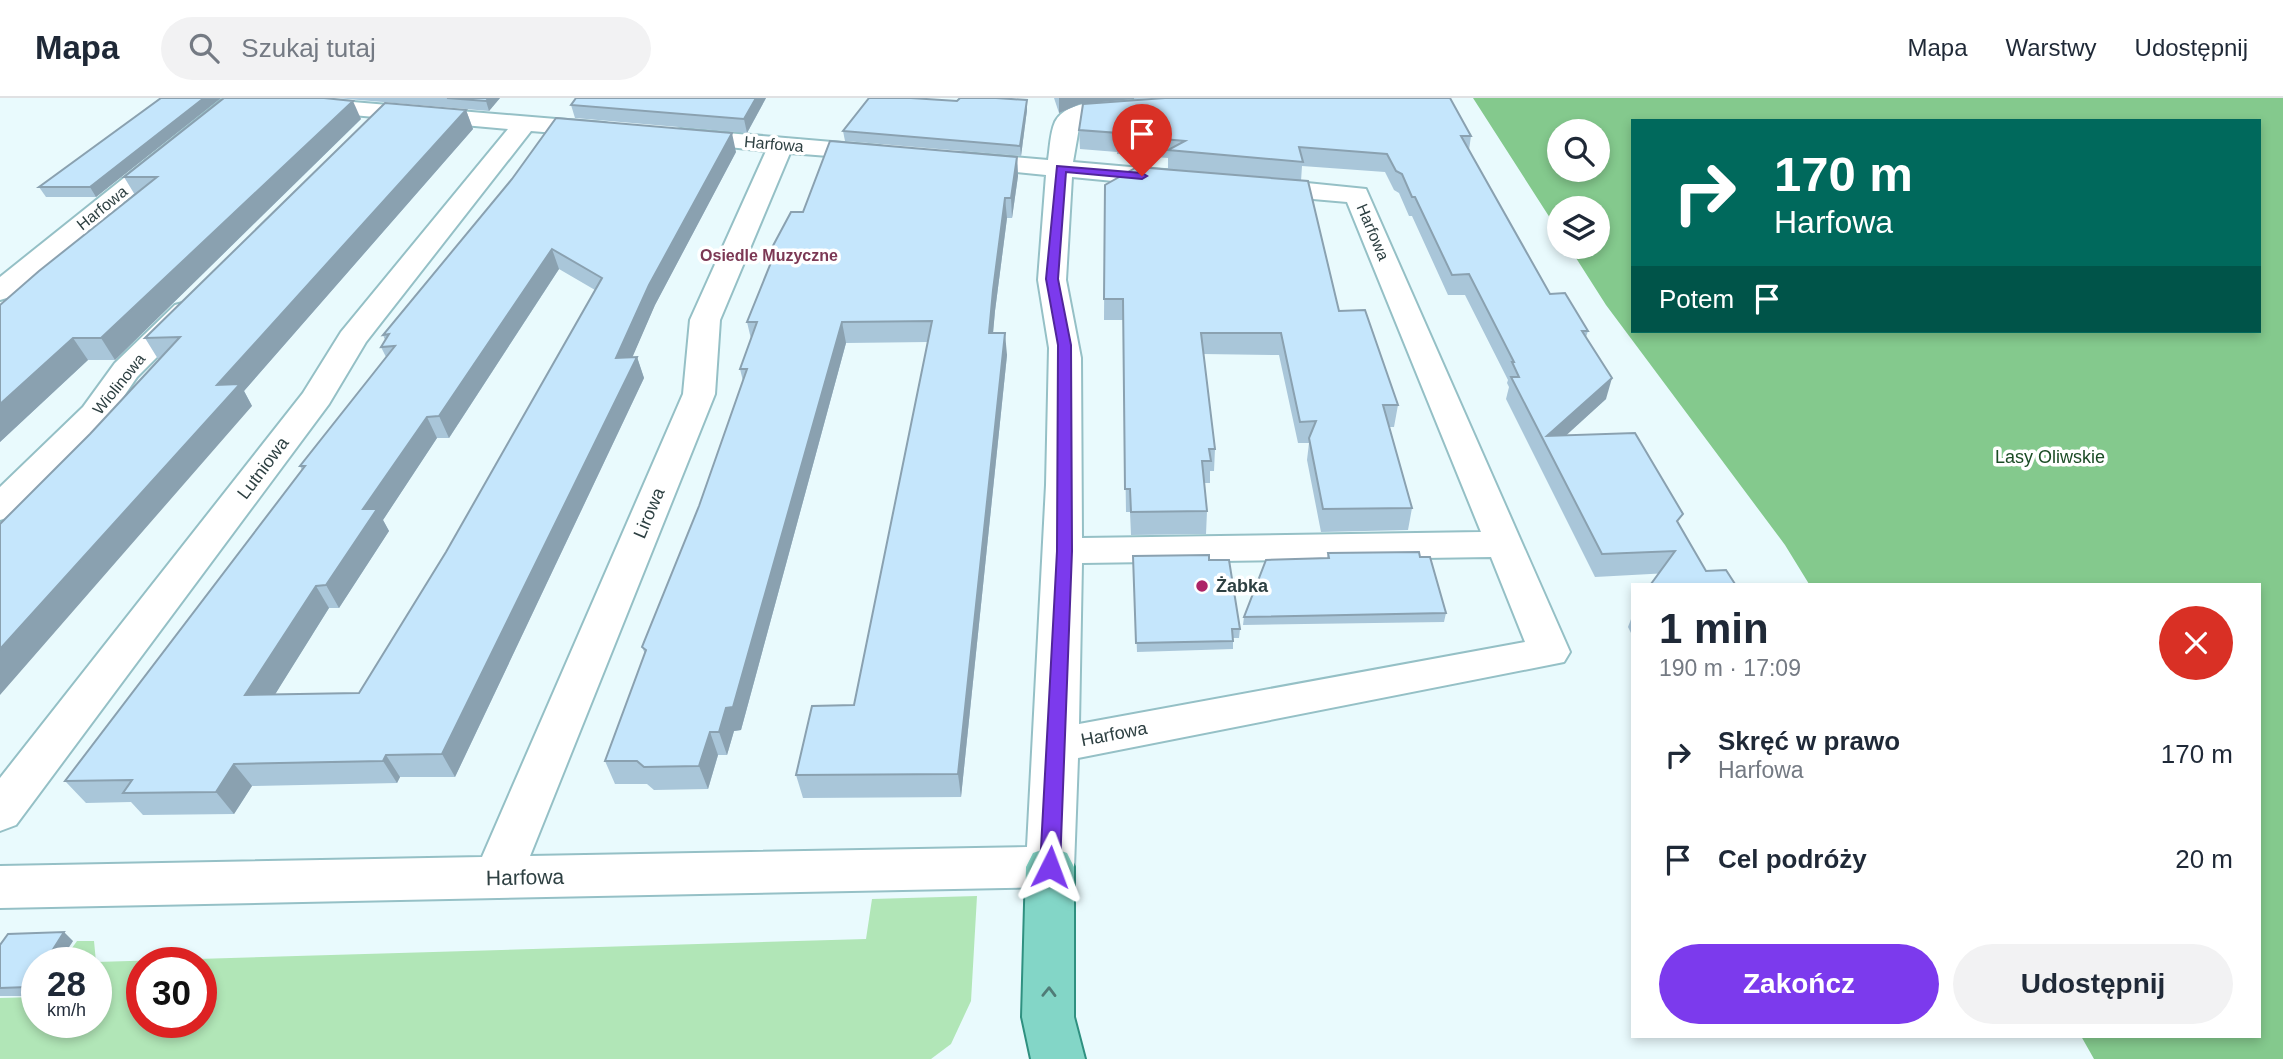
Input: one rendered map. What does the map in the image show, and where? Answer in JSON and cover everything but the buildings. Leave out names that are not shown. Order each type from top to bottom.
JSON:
[{"type":"main road","points":[[1050,867],[1048,1017],[1058,1059]]},
{"type":"street","name":"Harfowa","points":[[0,291],[254,100],[901,155]]},
{"type":"street","points":[[1050,867],[1058,745],[1065,551],[1065,345],[1052,279],[1067,122],[1074,115],[1089,111],[1158,106]]},
{"type":"street","points":[[358,141],[387,112]]},
{"type":"street","name":"Lutniowa","points":[[0,812],[317,397],[352,339],[524,123]]},
{"type":"street","name":"Lirowa","points":[[497,878],[699,394],[705,320],[781,145]]},
{"type":"street","name":"Harfowa","points":[[941,158],[1357,195],[1550,652],[1058,745]]},
{"type":"street","name":"Wiolinowa","points":[[0,508],[95,414],[126,370],[203,294]]},
{"type":"street","points":[[1065,551],[1505,544]]},
{"type":"street","name":"Harfowa","points":[[0,887],[1050,867]]},
{"type":"green space","name":"Lasy Oliwskie","points":[[1473,98],[2283,98],[2283,1059],[2094,1059],[2082,1038],[2261,1038],[2261,583],[1808,583],[1785,545],[1606,305],[1577,259],[1610,259],[1610,196],[1547,196],[1547,213]]},
{"type":"green space","points":[[977,896],[971,1001],[951,1044],[931,1059],[0,1059],[0,998],[21,997],[21,1038],[112,1038],[112,962],[126,961],[126,1038],[217,1038],[217,958],[866,939],[872,899]]},
{"type":"green space","points":[[77,941],[94,941],[95,947],[73,947]]},
{"type":"place","name":"Żabka","points":[[1202,586]]},
{"type":"district","name":"Osiedle Muzyczne","points":[[769,255]]},
{"type":"route","points":[[1050,867],[1058,745],[1065,551],[1065,345],[1052,279],[1061,169],[1142,176]]}]
